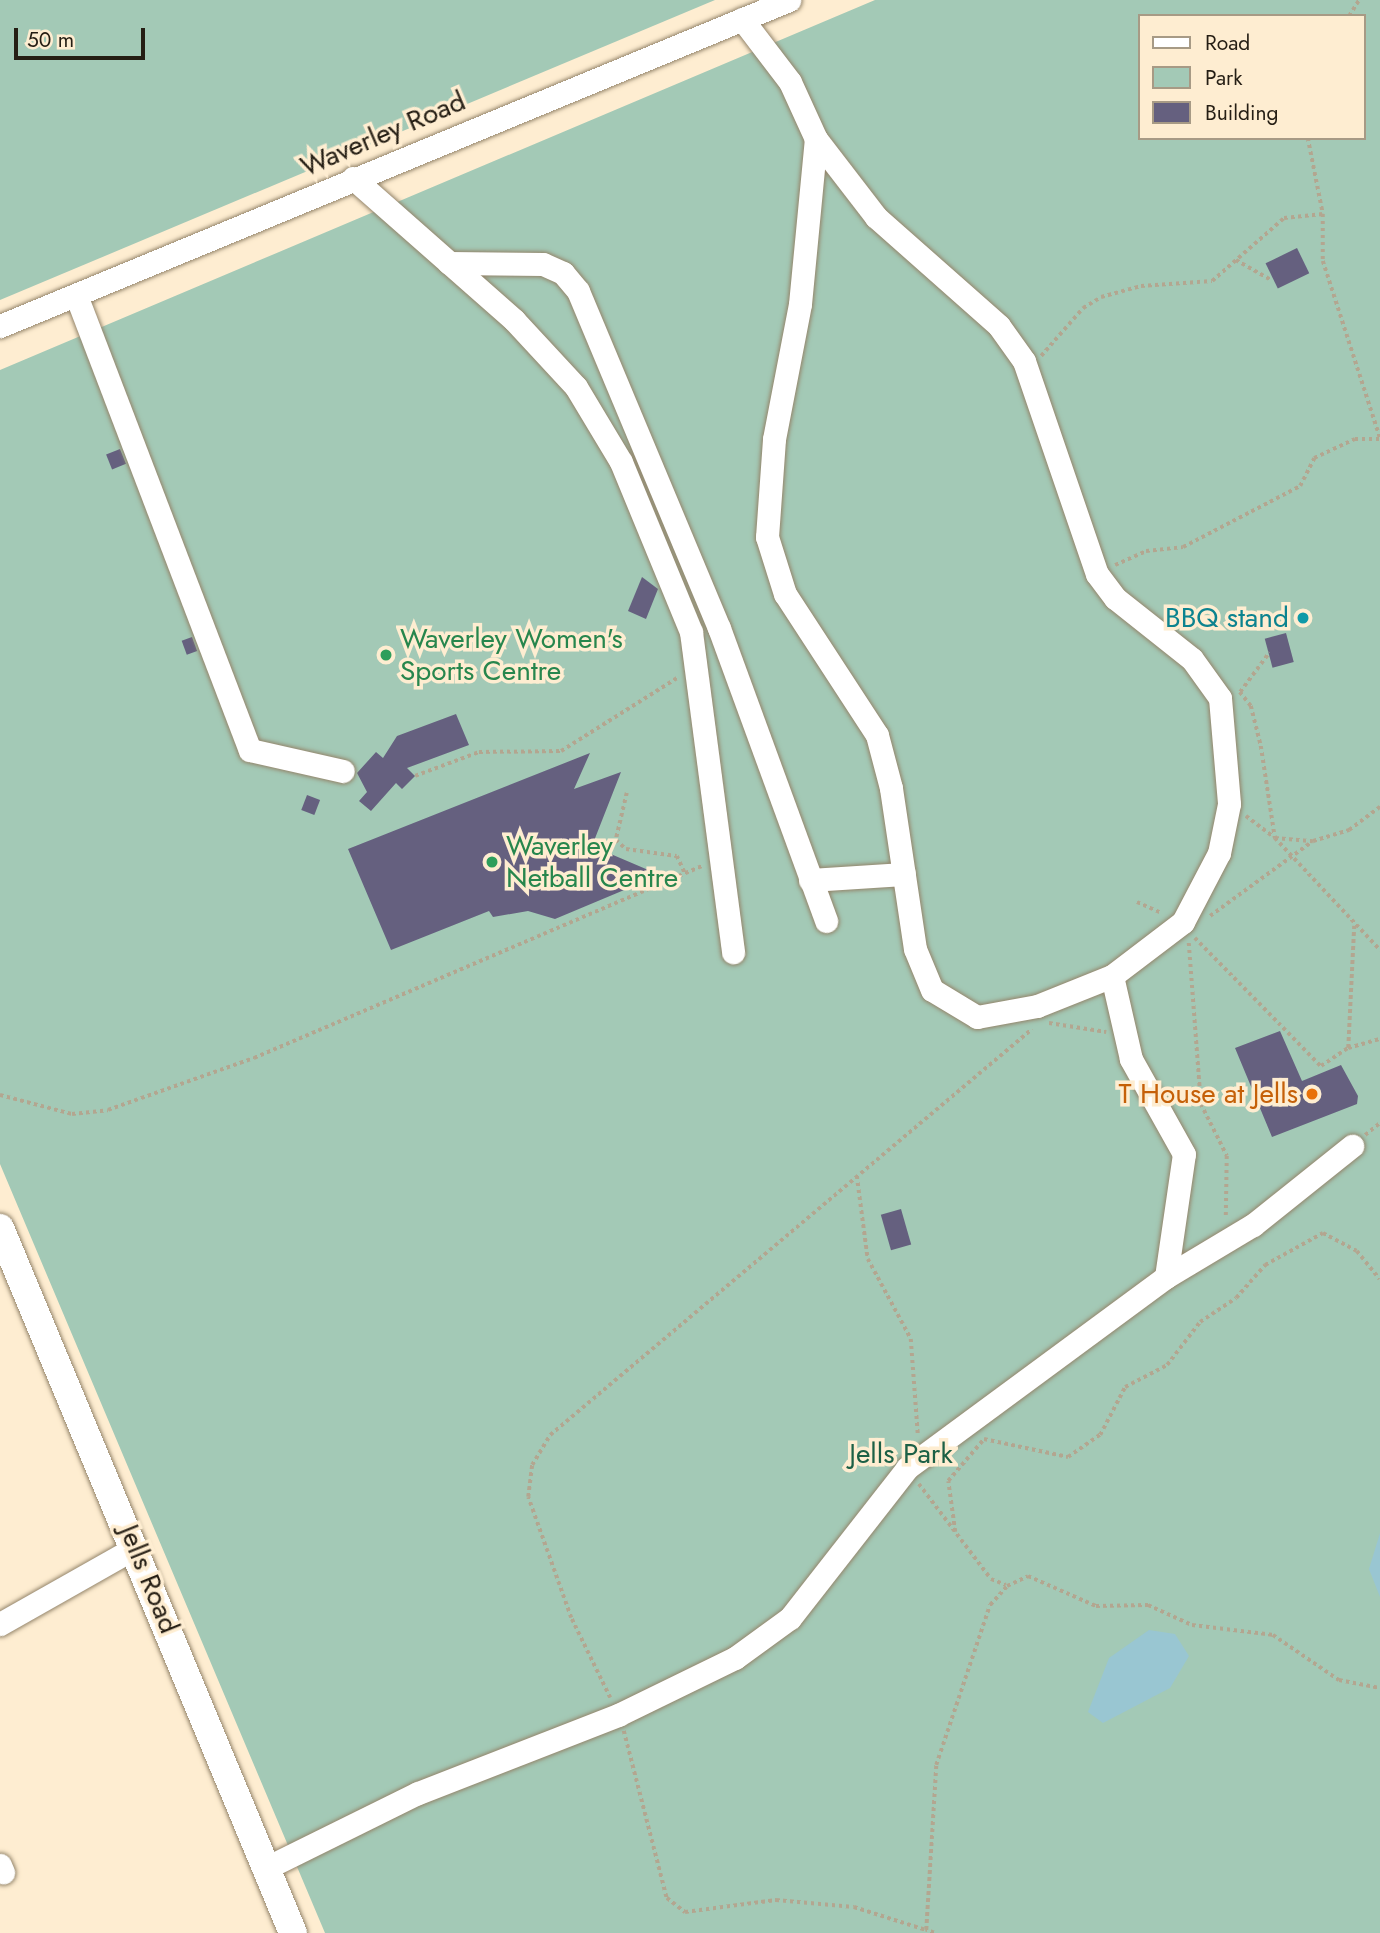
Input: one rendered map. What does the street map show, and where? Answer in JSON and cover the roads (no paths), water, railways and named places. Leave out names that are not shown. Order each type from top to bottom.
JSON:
[{"type":"main road","name":"Jells Road","points":[[0,1228],[136,1547],[293,1933]]},
{"type":"street","name":"Waverley Road","points":[[0,326],[789,0]]},
{"type":"street","points":[[742,19],[790,82],[816,139],[876,217],[999,326],[1024,361],[1097,574],[1115,598],[1192,659],[1220,698],[1230,804],[1219,853],[1191,927],[1112,975],[1037,1006],[977,1017],[932,990],[915,949],[904,874],[877,735],[785,594],[767,537],[774,439],[800,304],[816,139]]},
{"type":"street","points":[[353,178],[449,263],[576,387],[657,541],[691,632],[733,952]]},
{"type":"street","points":[[449,263],[543,264],[564,273],[578,291],[729,657],[790,833],[826,921]]},
{"type":"street","points":[[76,295],[250,750],[343,771]]},
{"type":"street","points":[[695,666],[729,657]]},
{"type":"street","points":[[810,880],[904,874]]},
{"type":"street","points":[[1112,975],[1122,1036],[1184,1154],[1166,1277]]},
{"type":"street","points":[[266,1868],[418,1793],[618,1714],[735,1658],[790,1618],[913,1463],[1166,1277],[1214,1250],[1352,1146]]},
{"type":"street","points":[[0,1624],[136,1547]]},
{"type":"water","points":[[1380,1533],[1380,1597],[1369,1569]]},
{"type":"water","points":[[1149,1630],[1175,1634],[1189,1656],[1170,1688],[1103,1723],[1088,1712],[1109,1658]]},
{"type":"place","name":"BBQ stand","points":[[1303,618]]},
{"type":"place","name":"Waverley Women's Sports Centre","points":[[386,655]]},
{"type":"place","name":"Waverley Netball Centre","points":[[492,862]]},
{"type":"place","name":"T House at Jells","points":[[1312,1094]]},
{"type":"park label","name":"Jells Park","points":[[901,1454]]}]
